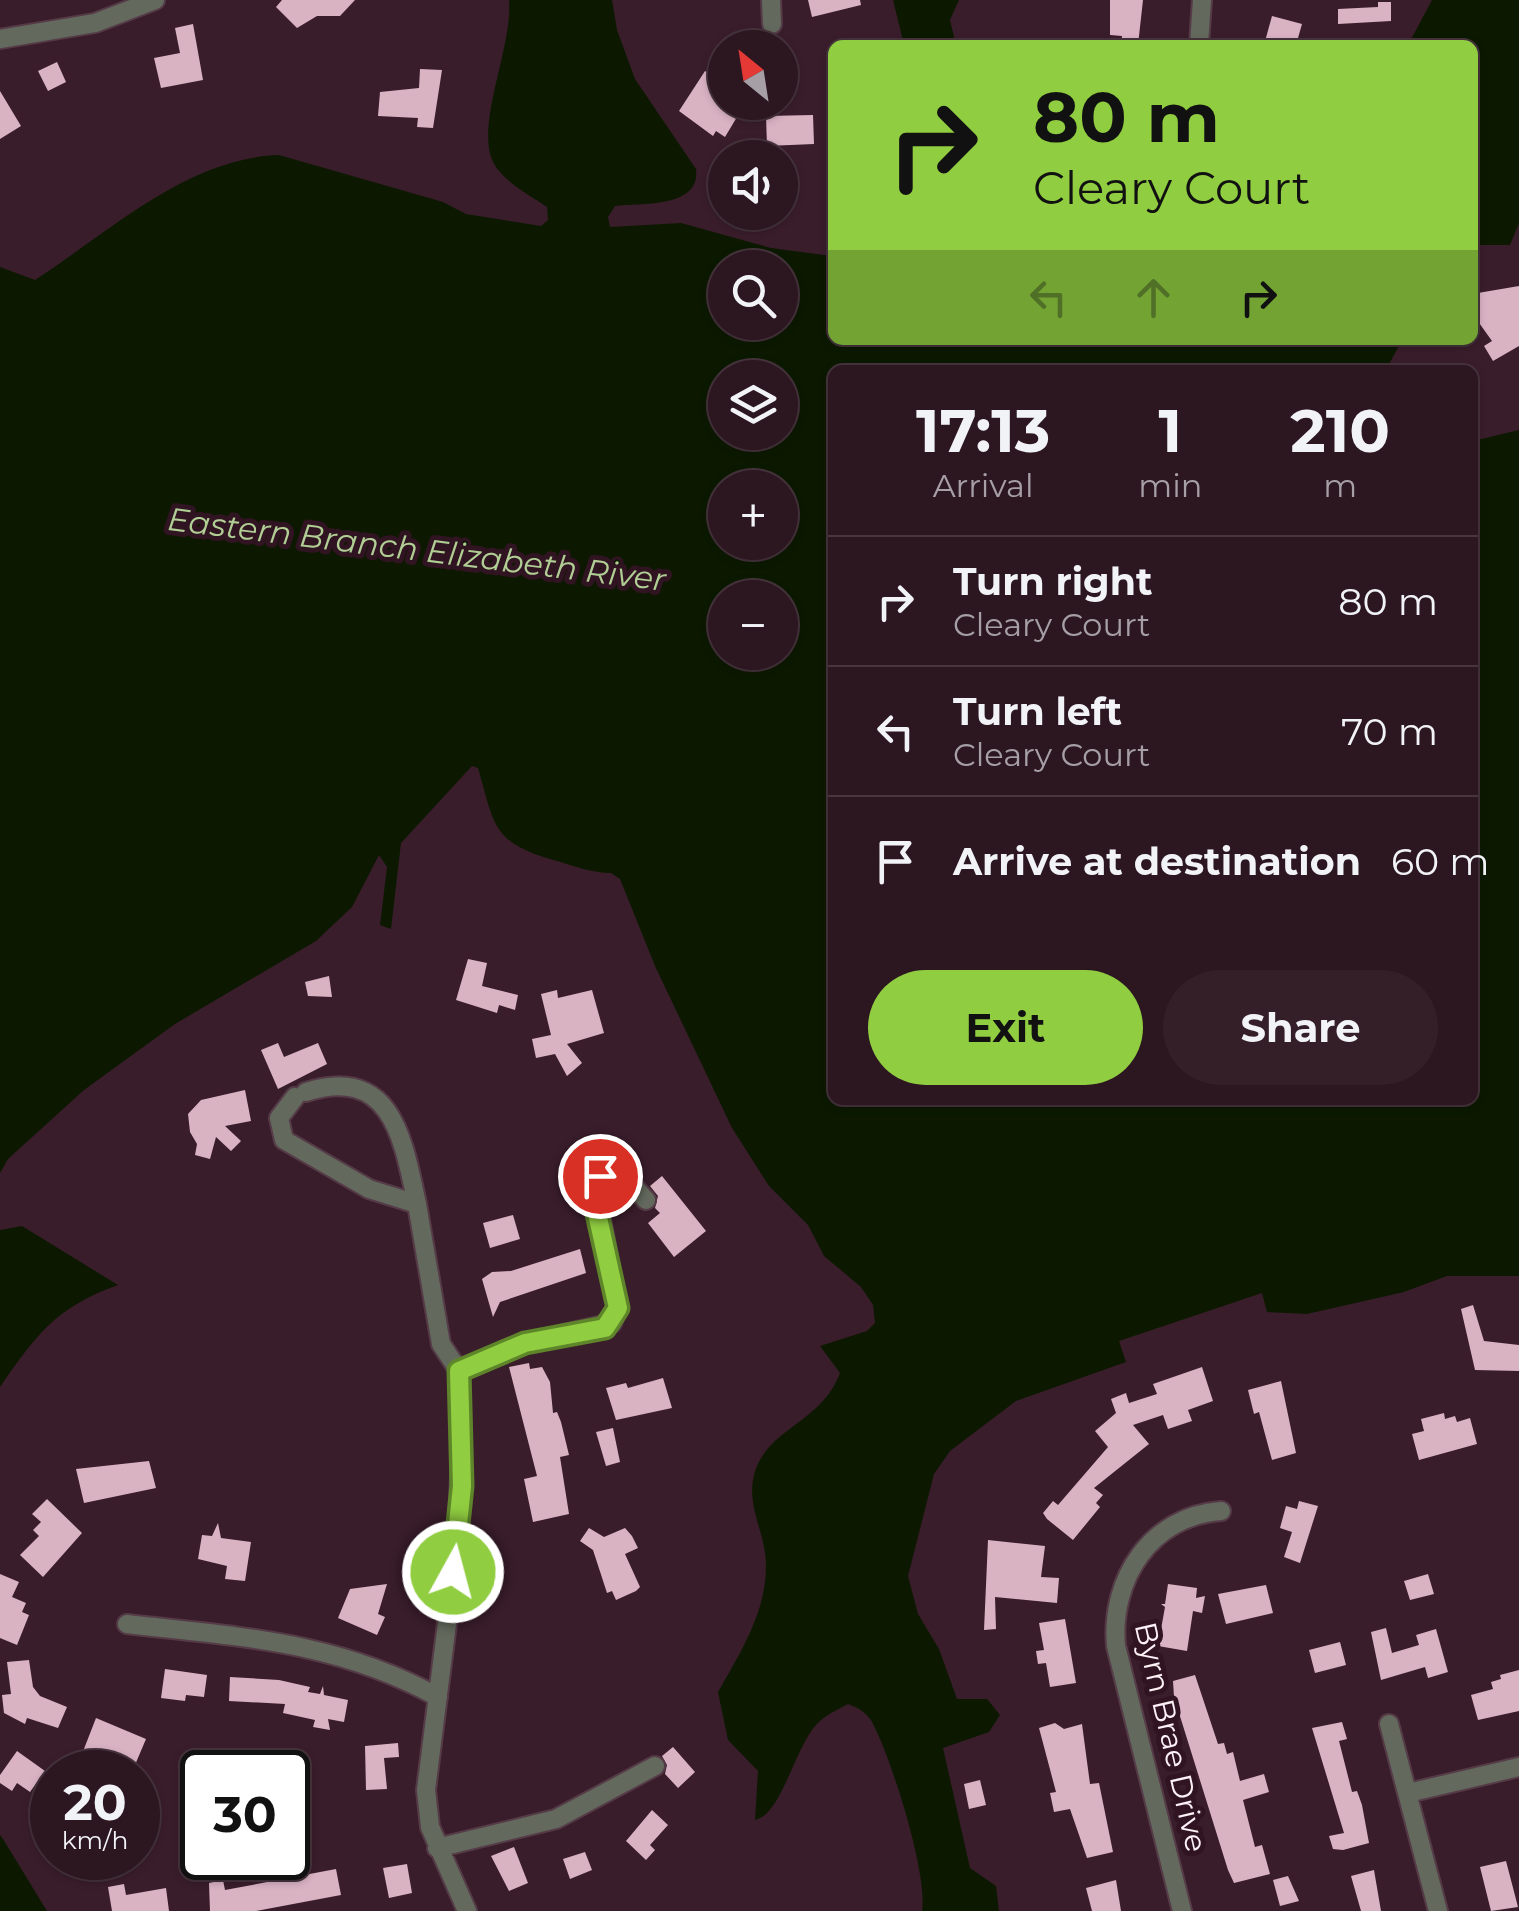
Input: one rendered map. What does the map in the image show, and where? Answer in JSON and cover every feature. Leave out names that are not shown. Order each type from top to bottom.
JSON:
[{"type":"street","points":[[0,39],[95,23],[155,0]]},
{"type":"street","points":[[772,0],[772,24]]},
{"type":"street","points":[[1199,40],[1202,0]]},
{"type":"street","points":[[417,1204],[369,1189],[284,1140],[279,1118],[300,1094],[330,1084],[349,1085],[379,1098],[397,1132],[417,1204],[442,1344],[459,1371],[462,1486],[426,1790],[437,1848],[466,1911]]},
{"type":"street","points":[[459,1371],[525,1343],[612,1323],[618,1308],[594,1183],[608,1173],[618,1175],[646,1200]]},
{"type":"street","name":"Byrn Brae Drive","points":[[1182,1911],[1116,1646],[1116,1608],[1130,1568],[1156,1536],[1192,1516],[1221,1512]]},
{"type":"street","points":[[127,1624],[328,1650],[402,1677],[438,1696]]},
{"type":"street","points":[[1390,1724],[1438,1911]]},
{"type":"street","points":[[437,1848],[556,1819],[654,1766]]},
{"type":"street","points":[[1408,1794],[1519,1767]]},
{"type":"water","name":"Eastern Branch Elizabeth River","points":[[509,0],[612,0],[617,30],[635,79],[696,169],[695,182],[680,197],[615,206],[608,217],[610,227],[681,223],[786,250],[708,250],[708,340],[798,340],[798,252],[828,255],[828,345],[1399,345],[1389,365],[828,365],[828,1105],[1478,1105],[1478,440],[1519,430],[1519,1276],[1447,1276],[1404,1292],[1307,1314],[1267,1312],[1262,1293],[1119,1341],[1126,1362],[1016,1401],[950,1451],[934,1474],[908,1576],[918,1614],[939,1649],[957,1699],[987,1699],[1000,1715],[989,1732],[943,1748],[970,1868],[996,1886],[999,1911],[922,1911],[914,1844],[889,1761],[870,1719],[848,1704],[823,1718],[811,1731],[773,1805],[755,1820],[758,1771],[728,1740],[718,1692],[755,1621],[765,1582],[766,1562],[753,1501],[754,1475],[770,1446],[820,1404],[840,1373],[820,1346],[867,1331],[875,1323],[873,1305],[861,1287],[824,1256],[808,1225],[769,1186],[732,1128],[655,966],[620,879],[611,873],[536,854],[508,839],[493,819],[478,768],[472,766],[401,843],[391,929],[380,925],[387,867],[379,855],[352,907],[316,941],[175,1024],[84,1090],[8,1159],[0,1173],[0,267],[35,280],[181,183],[245,159],[279,155],[443,202],[466,214],[541,226],[548,220],[547,207],[517,188],[493,162],[488,127],[506,40]]},
{"type":"water","points":[[893,0],[959,0],[950,20],[955,40],[903,40]]},
{"type":"water","points":[[1432,0],[1519,0],[1519,223],[1510,245],[1478,247],[1478,40],[1411,40]]},
{"type":"water","points":[[22,1226],[118,1285],[78,1303],[49,1325],[0,1387],[0,1230]]},
{"type":"water","points":[[0,1835],[3,1839],[47,1911],[0,1911]]},
{"type":"building","points":[[282,0],[355,0],[340,16],[317,16],[297,28],[276,7]]},
{"type":"building","points":[[808,0],[860,0],[861,5],[812,17]]},
{"type":"building","points":[[1110,0],[1143,0],[1139,40],[1110,35]]},
{"type":"building","points":[[1378,2],[1391,2],[1391,21],[1338,24],[1338,9],[1378,7]]},
{"type":"building","points":[[1272,16],[1302,24],[1297,40],[1265,40]]},
{"type":"building","points":[[193,24],[203,80],[161,88],[154,58],[180,53],[175,28]]},
{"type":"building","points":[[57,62],[66,82],[48,91],[38,71]]},
{"type":"building","points":[[420,69],[442,70],[433,128],[417,127],[418,118],[378,116],[380,92],[419,88]]},
{"type":"building","points":[[705,71],[708,120],[735,120],[725,137],[716,131],[713,136],[679,111]]},
{"type":"building","points":[[0,91],[21,126],[0,139]]},
{"type":"building","points":[[798,115],[813,115],[814,144],[767,140],[766,120],[798,120]]},
{"type":"building","points":[[1519,286],[1519,346],[1493,361],[1484,346],[1492,341],[1478,321],[1478,293]]},
{"type":"building","points":[[468,959],[487,963],[482,986],[518,995],[515,1010],[499,1005],[497,1013],[456,1000]]},
{"type":"building","points":[[329,976],[332,997],[308,996],[305,982]]},
{"type":"building","points":[[557,990],[558,998],[592,990],[604,1033],[567,1044],[582,1063],[567,1076],[555,1054],[536,1058],[532,1039],[551,1035],[541,994]]},
{"type":"building","points":[[278,1043],[284,1057],[318,1043],[327,1064],[278,1089],[261,1050]]},
{"type":"building","points":[[245,1090],[251,1121],[225,1126],[241,1141],[231,1151],[216,1137],[210,1159],[195,1155],[197,1144],[190,1132],[188,1114],[201,1100]]},
{"type":"building","points":[[662,1176],[706,1231],[674,1257],[648,1223],[660,1213],[655,1208],[658,1196],[650,1186]]},
{"type":"building","points":[[513,1215],[520,1239],[490,1248],[483,1223]]},
{"type":"building","points":[[580,1249],[586,1273],[500,1302],[493,1317],[482,1279],[492,1272],[511,1271]]},
{"type":"building","points":[[1473,1305],[1484,1341],[1519,1345],[1519,1371],[1475,1370],[1461,1309]]},
{"type":"building","points":[[529,1363],[530,1369],[542,1367],[550,1382],[553,1413],[557,1412],[561,1422],[569,1455],[560,1457],[569,1514],[533,1522],[524,1479],[537,1476],[509,1367]]},
{"type":"building","points":[[1202,1367],[1213,1401],[1188,1410],[1192,1421],[1168,1429],[1163,1415],[1133,1425],[1149,1444],[1094,1488],[1103,1495],[1096,1503],[1100,1507],[1073,1540],[1047,1519],[1043,1513],[1053,1501],[1058,1505],[1108,1447],[1095,1431],[1116,1413],[1111,1399],[1126,1393],[1129,1403],[1157,1394],[1153,1384]]},
{"type":"building","points":[[663,1378],[672,1408],[616,1420],[606,1388],[626,1383],[628,1388]]},
{"type":"building","points":[[1281,1381],[1296,1453],[1272,1460],[1259,1412],[1254,1414],[1248,1390]]},
{"type":"building","points":[[1444,1413],[1445,1419],[1455,1416],[1457,1422],[1470,1418],[1477,1444],[1419,1460],[1412,1434],[1424,1431],[1421,1419]]},
{"type":"building","points":[[613,1428],[620,1462],[606,1466],[596,1432]]},
{"type":"building","points":[[149,1461],[156,1488],[84,1503],[76,1469]]},
{"type":"building","points":[[47,1499],[82,1533],[43,1577],[20,1555],[39,1536],[33,1530],[41,1522],[32,1514]]},
{"type":"building","points":[[1299,1501],[1318,1506],[1300,1563],[1284,1557],[1292,1532],[1280,1528],[1286,1506],[1297,1509]]},
{"type":"building","points":[[218,1523],[221,1538],[251,1542],[245,1581],[225,1579],[227,1566],[198,1559],[202,1535],[212,1536]]},
{"type":"building","points":[[589,1528],[604,1537],[625,1528],[632,1536],[638,1548],[625,1554],[640,1587],[636,1591],[616,1600],[612,1591],[607,1593],[593,1550],[580,1541]]},
{"type":"building","points":[[988,1540],[1045,1546],[1041,1577],[1059,1578],[1057,1603],[995,1597],[996,1629],[984,1630]]},
{"type":"building","points":[[0,1574],[19,1582],[12,1597],[26,1603],[22,1612],[29,1615],[17,1645],[0,1638]]},
{"type":"building","points":[[1428,1574],[1434,1594],[1410,1600],[1404,1581]]},
{"type":"building","points":[[387,1584],[378,1614],[385,1617],[377,1635],[338,1618],[350,1589]]},
{"type":"building","points":[[1168,1584],[1197,1588],[1196,1598],[1205,1596],[1202,1613],[1193,1611],[1187,1651],[1158,1646],[1165,1607],[1161,1604],[1165,1604]]},
{"type":"building","points":[[1266,1585],[1273,1613],[1226,1624],[1218,1594]]},
{"type":"building","points":[[1065,1619],[1076,1683],[1050,1687],[1046,1663],[1038,1664],[1036,1651],[1044,1650],[1039,1623]]},
{"type":"building","points":[[1386,1628],[1392,1653],[1419,1645],[1416,1635],[1436,1629],[1448,1672],[1428,1678],[1425,1667],[1381,1680],[1371,1632]]},
{"type":"building","points":[[1340,1642],[1346,1665],[1315,1673],[1309,1650]]},
{"type":"building","points":[[29,1660],[33,1687],[40,1696],[67,1707],[58,1728],[27,1718],[25,1724],[4,1713],[2,1695],[11,1694],[7,1662]]},
{"type":"building","points":[[165,1669],[207,1675],[204,1697],[186,1695],[185,1701],[161,1698]]},
{"type":"building","points":[[1519,1670],[1519,1711],[1478,1720],[1471,1695],[1493,1689],[1491,1682],[1501,1679],[1500,1675]]},
{"type":"building","points":[[1195,1675],[1218,1744],[1224,1743],[1227,1754],[1233,1752],[1240,1781],[1264,1774],[1269,1792],[1243,1800],[1255,1847],[1262,1845],[1270,1874],[1234,1883],[1228,1870],[1174,1697],[1173,1681]]},
{"type":"building","points":[[230,1677],[279,1680],[310,1687],[308,1692],[320,1694],[323,1686],[324,1695],[348,1700],[344,1722],[328,1719],[330,1730],[313,1727],[315,1720],[283,1713],[285,1704],[229,1701]]},
{"type":"building","points":[[96,1718],[146,1739],[141,1750],[84,1750]]},
{"type":"building","points":[[1342,1722],[1347,1739],[1339,1741],[1352,1792],[1357,1791],[1362,1805],[1369,1843],[1343,1850],[1333,1849],[1329,1836],[1344,1833],[1312,1728]]},
{"type":"building","points":[[1055,1723],[1064,1729],[1082,1724],[1090,1784],[1099,1783],[1113,1852],[1087,1858],[1070,1809],[1054,1812],[1050,1793],[1056,1792],[1039,1728]]},
{"type":"building","points":[[398,1743],[399,1757],[384,1758],[387,1789],[366,1790],[365,1746]]},
{"type":"building","points":[[673,1747],[695,1772],[678,1788],[665,1774],[667,1765],[662,1756]]},
{"type":"building","points":[[17,1751],[30,1760],[30,1792],[17,1783],[12,1791],[0,1783],[0,1775]]},
{"type":"building","points":[[980,1780],[986,1805],[969,1809],[964,1784]]},
{"type":"building","points":[[652,1810],[668,1825],[650,1845],[655,1850],[646,1860],[626,1841]]},
{"type":"building","points":[[514,1847],[528,1883],[509,1891],[491,1856]]},
{"type":"building","points":[[585,1852],[592,1870],[570,1879],[563,1859]]},
{"type":"building","points":[[1506,1861],[1518,1907],[1491,1911],[1480,1867]]},
{"type":"building","points":[[407,1864],[412,1893],[389,1898],[383,1868]]},
{"type":"building","points":[[336,1869],[341,1895],[256,1911],[210,1911],[209,1883],[223,1880],[225,1890],[278,1880],[310,1880],[310,1874]]},
{"type":"building","points":[[1374,1870],[1381,1911],[1361,1911],[1351,1876]]},
{"type":"building","points":[[1288,1876],[1299,1901],[1280,1906],[1273,1880]]},
{"type":"building","points":[[1116,1880],[1121,1911],[1092,1911],[1086,1888]]},
{"type":"building","points":[[124,1884],[126,1895],[166,1888],[169,1911],[112,1911],[108,1887]]},
{"type":"route","points":[[453,1572],[462,1486],[459,1371],[525,1343],[605,1328],[612,1323],[618,1308],[592,1191],[600,1176]]}]
